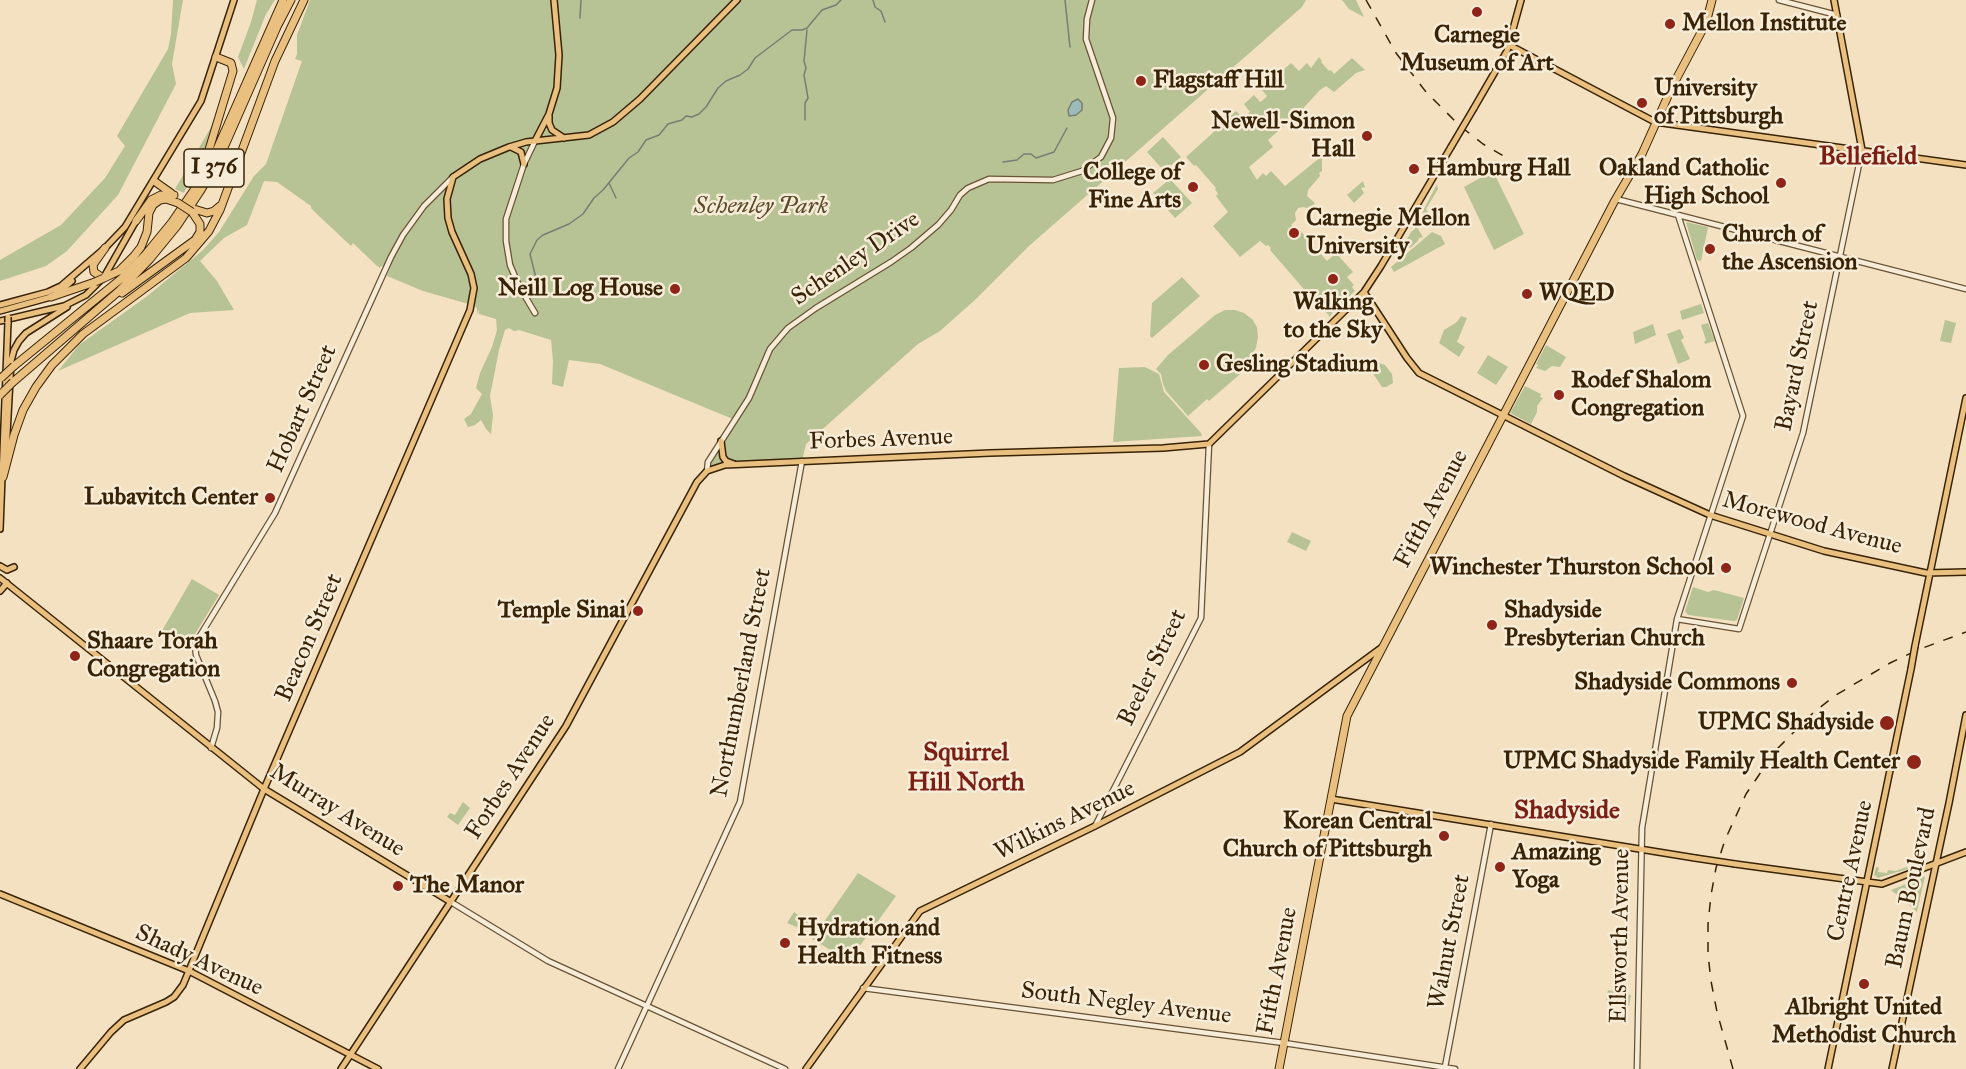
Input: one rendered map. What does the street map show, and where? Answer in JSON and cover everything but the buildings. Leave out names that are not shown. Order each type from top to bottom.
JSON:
[{"type":"highway","name":"I 376","points":[[0,378],[116,284],[154,244],[196,187],[223,136],[284,0]]},
{"type":"highway","name":"I 376","points":[[0,395],[98,310],[150,260],[181,220],[201,190],[229,139],[291,0]]},
{"type":"highway","points":[[3,477],[23,410],[52,365],[83,334],[190,253],[213,225],[270,73],[304,0]]},
{"type":"highway","name":"Fifth Avenue","points":[[1279,1069],[1347,716],[1616,199],[1642,154],[1655,122],[1706,23],[1712,0]]},
{"type":"highway","points":[[196,187],[204,168],[233,68],[231,63],[216,57]]},
{"type":"highway","points":[[154,181],[193,210],[202,213],[217,210],[223,202]]},
{"type":"highway","points":[[136,220],[151,200],[161,195],[177,199]]},
{"type":"highway","points":[[118,272],[141,247],[153,205],[160,200],[177,199]]},
{"type":"highway","points":[[98,310],[193,242],[199,235],[201,227],[193,210]]},
{"type":"highway","points":[[51,297],[118,272],[154,244]]},
{"type":"highway","points":[[100,279],[94,272],[93,265],[105,248]]},
{"type":"main road","points":[[0,305],[52,290],[65,283],[105,248],[129,222],[201,101],[234,0]]},
{"type":"main road","points":[[535,141],[555,99],[559,66],[554,0]]},
{"type":"main road","name":"Hobart Street","points":[[453,177],[480,159],[509,147],[535,141],[589,135],[605,127],[621,117],[737,0]]},
{"type":"main road","points":[[1209,444],[1364,292],[1509,45],[1521,0]]},
{"type":"main road","name":"Bayard Street","points":[[1834,0],[1862,150]]},
{"type":"main road","points":[[1509,45],[1655,122],[1966,165]]},
{"type":"main road","points":[[549,114],[552,130],[566,139]]},
{"type":"main road","points":[[509,147],[521,152],[524,164]]},
{"type":"main road","name":"Beacon Street","points":[[80,1069],[124,1020],[166,1002],[174,997],[183,985],[264,789],[472,305],[474,288],[471,273],[448,218],[447,199],[453,177]]},
{"type":"main road","points":[[3,477],[7,447],[11,361],[14,350],[26,333],[90,292],[104,277],[136,220],[154,181]]},
{"type":"main road","points":[[0,310],[51,297],[66,287],[84,265]]},
{"type":"main road","name":"Morewood Avenue","points":[[1364,292],[1419,373],[1597,463],[1710,515],[1824,551],[1930,573],[1966,572]]},
{"type":"main road","points":[[0,321],[59,308],[76,301]]},
{"type":"main road","points":[[0,529],[9,309]]},
{"type":"main road","name":"Centre Avenue","points":[[1828,1069],[1918,629],[1964,420],[1966,398]]},
{"type":"main road","points":[[721,441],[723,457],[735,464]]},
{"type":"main road","name":"Forbes Avenue","points":[[341,1069],[566,726],[698,482],[707,471],[718,466],[735,464],[1162,448],[1209,444]]},
{"type":"main road","points":[[0,566],[7,570],[14,567]]},
{"type":"main road","name":"Murray Avenue","points":[[0,578],[2,587],[264,789],[451,902]]},
{"type":"main road","name":"Wilkins Avenue","points":[[806,1069],[920,911],[1240,752],[1382,647]]},
{"type":"main road","name":"Baum Boulevard","points":[[1892,1069],[1966,715]]},
{"type":"main road","points":[[1331,799],[1695,858],[1866,883],[1882,884],[1966,852]]},
{"type":"main road","name":"Shady Avenue","points":[[0,894],[189,972],[378,1069]]},
{"type":"street","name":"Schenley Drive","points":[[707,471],[707,464],[750,398],[770,349],[788,328],[911,248],[938,225],[960,195],[968,188],[989,179],[1053,180],[1082,171],[1101,157],[1111,138],[1113,118],[1086,39],[1087,19],[1092,0]]},
{"type":"street","points":[[1779,0],[1837,15]]},
{"type":"street","points":[[535,141],[524,164],[506,219],[506,241],[510,265],[535,314]]},
{"type":"street","name":"Bayard Street","points":[[1677,619],[1739,629],[1803,433],[1862,150]]},
{"type":"street","name":"Hobart Street","points":[[211,748],[217,728],[218,712],[196,655],[195,645],[275,513],[382,276],[403,235],[424,206],[453,177]]},
{"type":"street","points":[[1616,199],[1966,289]]},
{"type":"street","name":"Ellsworth Avenue","points":[[1637,1069],[1642,828],[1677,619],[1743,416],[1678,215]]},
{"type":"street","name":"Beeler Street","points":[[1095,826],[1201,618],[1209,444]]},
{"type":"street","name":"Northumberland Street","points":[[618,1069],[740,802],[802,461]]},
{"type":"street","name":"Walnut Street","points":[[1445,1067],[1491,824]]},
{"type":"street","name":"Murray Avenue","points":[[451,902],[548,961],[785,1069]]},
{"type":"street","name":"South Negley Avenue","points":[[863,988],[1284,1043],[1455,1069]]},
{"type":"green space","points":[[173,0],[183,0],[172,64],[176,84],[118,195],[67,251],[46,266],[0,281],[0,260],[61,225],[105,178],[125,146],[117,136],[168,49]]},
{"type":"green space","points":[[257,0],[275,0],[266,14],[244,69],[238,57]]},
{"type":"green space","name":"Schenley Park","points":[[310,0],[1306,0],[1302,7],[1029,246],[940,331],[918,344],[806,444],[802,461],[725,465],[707,471],[707,464],[735,420],[600,364],[569,360],[563,387],[552,384],[551,340],[509,328],[505,330],[499,350],[490,396],[493,415],[491,434],[481,420],[468,427],[464,419],[471,414],[482,394],[476,388],[497,330],[496,319],[479,314],[479,309],[477,315],[477,308],[472,305],[423,291],[387,276],[389,270],[377,266],[353,243],[351,246],[311,206],[277,182],[264,181],[247,225],[224,238],[200,261],[217,281],[234,310],[190,313],[58,371],[79,345],[146,297],[202,251],[219,232],[254,176],[266,164],[302,61],[295,59],[297,35]]},
{"type":"green space","points":[[1342,0],[1356,0],[1364,17],[1349,9]]},
{"type":"green space","points":[[1319,57],[1321,62],[1334,74],[1352,58],[1365,70],[1356,73],[1334,92],[1326,86],[1320,90],[1297,115],[1299,118],[1295,121],[1292,119],[1268,140],[1273,147],[1249,167],[1257,180],[1263,173],[1266,176],[1271,171],[1285,186],[1322,156],[1322,171],[1308,190],[1307,196],[1315,203],[1309,209],[1298,208],[1295,213],[1296,220],[1291,225],[1297,227],[1327,261],[1336,253],[1353,272],[1347,277],[1354,285],[1352,287],[1355,291],[1333,311],[1330,317],[1268,245],[1260,241],[1240,257],[1213,226],[1228,212],[1216,196],[1218,194],[1216,188],[1186,157],[1216,130],[1220,131],[1228,123],[1225,120],[1236,111],[1243,118],[1250,112],[1244,104],[1254,95],[1260,102],[1262,101],[1267,96],[1261,89],[1271,80],[1278,87],[1285,81],[1277,72],[1282,71],[1291,63],[1299,71],[1307,63],[1311,68]]},
{"type":"green space","points":[[215,116],[210,139],[184,193],[175,189],[210,129]]},
{"type":"green space","points":[[1163,137],[1181,157],[1164,171],[1147,152]]},
{"type":"green space","points":[[1493,171],[1524,234],[1494,250],[1464,187]]},
{"type":"green space","points":[[1170,179],[1192,203],[1175,218],[1153,193]]},
{"type":"green space","points":[[1363,181],[1365,187],[1361,188],[1364,193],[1354,203],[1347,195]]},
{"type":"green space","points":[[1437,184],[1438,189],[1426,209],[1436,226],[1433,228],[1418,219]]},
{"type":"green space","points":[[1686,222],[1708,227],[1701,261],[1697,260]]},
{"type":"green space","points":[[1415,224],[1423,237],[1419,238],[1402,255],[1400,251],[1415,229]]},
{"type":"green space","points":[[1432,232],[1441,236],[1445,244],[1394,272],[1391,267]]},
{"type":"green space","points":[[1182,277],[1200,296],[1152,338],[1150,336],[1152,303]]},
{"type":"green space","points":[[1701,304],[1704,313],[1682,320],[1680,311]]},
{"type":"green space","name":"Gesling Stadium","points":[[1225,310],[1244,313],[1257,327],[1256,348],[1250,357],[1254,362],[1188,416],[1166,391],[1161,374],[1156,369],[1168,355],[1215,315]]},
{"type":"green space","points":[[1461,316],[1467,318],[1457,342],[1465,347],[1459,357],[1439,343],[1444,330],[1457,322]]},
{"type":"green space","points":[[1945,320],[1956,323],[1951,343],[1940,341]]},
{"type":"green space","points":[[1708,323],[1715,341],[1705,344],[1706,340],[1701,325]]},
{"type":"green space","points":[[1653,324],[1656,335],[1635,344],[1633,332]]},
{"type":"green space","points":[[1680,329],[1684,338],[1681,340],[1690,359],[1678,364],[1667,334]]},
{"type":"green space","points":[[1546,345],[1566,357],[1560,367],[1552,366],[1545,371],[1536,368]]},
{"type":"green space","points":[[1488,355],[1508,367],[1496,385],[1477,373]]},
{"type":"green space","points":[[1374,361],[1385,365],[1392,374],[1393,383],[1382,387],[1368,366]]},
{"type":"green space","points":[[1145,367],[1159,374],[1164,392],[1202,436],[1113,442],[1119,368]]},
{"type":"green space","points":[[1525,386],[1541,394],[1540,397],[1543,398],[1537,406],[1537,412],[1531,424],[1510,413]]},
{"type":"green space","points":[[1292,532],[1311,541],[1306,551],[1287,542]]},
{"type":"green space","points":[[192,579],[219,595],[192,639],[166,643],[163,629]]},
{"type":"green space","points":[[1693,587],[1744,598],[1737,620],[1688,615],[1685,611]]},
{"type":"green space","points":[[463,802],[470,808],[458,825],[447,817],[450,813],[455,815]]},
{"type":"green space","points":[[1876,867],[1879,868],[1878,872],[1887,873],[1888,870],[1895,871],[1907,867],[1908,869],[1878,878],[1874,875]]},
{"type":"green space","points":[[858,873],[896,896],[849,961],[812,939]]},
{"type":"green space","points":[[1925,876],[1917,912],[1891,890]]},
{"type":"green space","points":[[794,912],[808,922],[803,930],[787,923]]},
{"type":"green space","points":[[1608,990],[1631,995],[1629,1006],[1606,1001]]},
{"type":"water","points":[[1078,99],[1082,103],[1082,110],[1076,115],[1069,116],[1068,110],[1072,102]]},
{"type":"waterway","points":[[580,18],[581,0]]},
{"type":"waterway","points":[[540,288],[530,254],[537,240],[569,224],[583,214],[594,198],[629,158],[638,152],[646,140],[659,135],[668,124],[682,120],[686,116],[692,117],[699,114],[726,81],[748,69],[755,58],[792,30],[807,28],[822,10],[836,5],[841,0]]},
{"type":"waterway","points":[[873,0],[885,22]]},
{"type":"waterway","points":[[1065,0],[1070,47]]},
{"type":"waterway","points":[[805,120],[805,103],[808,98],[804,75],[807,30]]},
{"type":"waterway","points":[[1003,162],[1017,160],[1024,154],[1031,154],[1036,158],[1054,152],[1067,128]]},
{"type":"waterway","points":[[609,183],[616,198]]},
{"type":"railway","points":[[1366,0],[1396,53],[1426,92],[1460,126],[1483,144],[1507,158]]},
{"type":"railway","points":[[1733,1069],[1711,981],[1708,924],[1716,868],[1725,840],[1746,794],[1776,750],[1814,712],[1836,695],[1890,663],[1966,632]]},
{"type":"place","name":"Carnegie Museum of Art","points":[[1477,12]]},
{"type":"place","name":"Mellon Institute","points":[[1670,24]]},
{"type":"place","name":"Flagstaff Hill","points":[[1141,81]]},
{"type":"place","name":"University of Pittsburgh","points":[[1642,103]]},
{"type":"place","name":"Newell-Simon Hall","points":[[1367,136]]},
{"type":"place","name":"Hamburg Hall","points":[[1414,169]]},
{"type":"place","name":"Oakland Catholic High School","points":[[1781,183]]},
{"type":"place","name":"College of Fine Arts","points":[[1193,187]]},
{"type":"place","name":"Carnegie Mellon University","points":[[1294,233]]},
{"type":"place","name":"Church of the Ascension","points":[[1710,249]]},
{"type":"place","name":"Walking to the Sky","points":[[1333,279]]},
{"type":"place","name":"Neill Log House","points":[[675,289]]},
{"type":"place","name":"WQED","points":[[1527,294]]},
{"type":"place","name":"Gesling Stadium","points":[[1204,365]]},
{"type":"place","name":"Rodef Shalom Congregation","points":[[1559,395]]},
{"type":"place","name":"Lubavitch Center","points":[[270,498]]},
{"type":"place","name":"Winchester Thurston School","points":[[1726,568]]},
{"type":"place","name":"Temple Sinai","points":[[638,611]]},
{"type":"place","name":"Shadyside Presbyterian Church","points":[[1492,625]]},
{"type":"place","name":"Shaare Torah Congregation","points":[[75,656]]},
{"type":"place","name":"Shadyside Commons","points":[[1792,683]]},
{"type":"place","name":"UPMC Shadyside","points":[[1887,723]]},
{"type":"place","name":"UPMC Shadyside Family Health Center","points":[[1914,762]]},
{"type":"place","name":"Korean Central Church of Pittsburgh","points":[[1444,836]]},
{"type":"place","name":"Amazing Yoga","points":[[1500,867]]},
{"type":"place","name":"The Manor","points":[[398,886]]},
{"type":"place","name":"Hydration and Health Fitness","points":[[785,943]]},
{"type":"place","name":"Albright United Methodist Church","points":[[1864,984]]},
{"type":"district","name":"Bellefield","points":[[1868,158]]},
{"type":"district","name":"Squirrel Hill North","points":[[966,769]]},
{"type":"district","name":"Shadyside","points":[[1567,812]]}]
